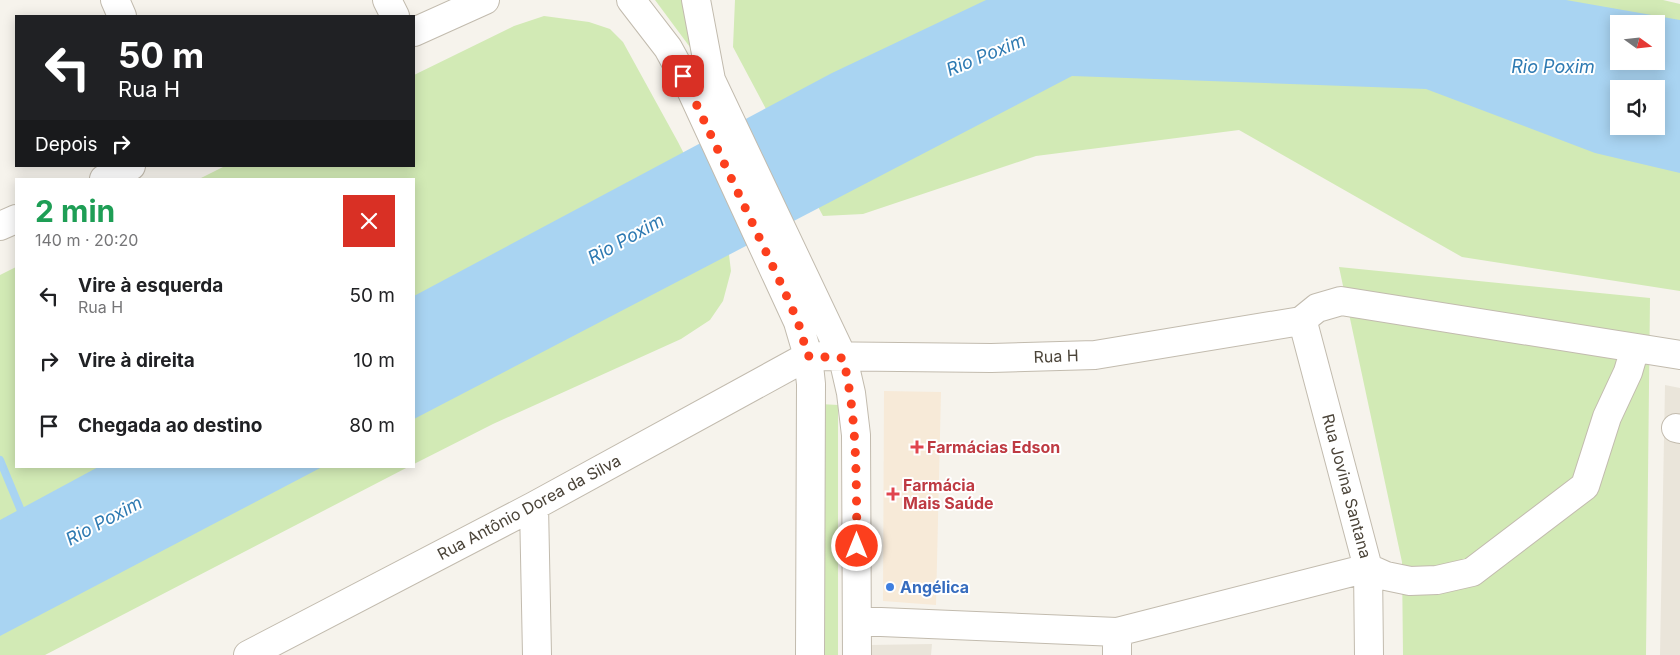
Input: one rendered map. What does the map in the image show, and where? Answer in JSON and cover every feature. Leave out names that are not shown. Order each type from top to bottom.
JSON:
[{"type":"street","points":[[115,0],[122,15]]},
{"type":"street","points":[[387,0],[394,15]]},
{"type":"street","points":[[415,32],[486,0]]},
{"type":"street","points":[[631,0],[668,48],[701,85],[787,268],[843,358],[851,393],[856,435],[857,655]]},
{"type":"street","points":[[696,0],[701,85]]},
{"type":"street","points":[[106,178],[129,167]]},
{"type":"street","points":[[0,226],[15,219]]},
{"type":"street","points":[[787,268],[798,322],[808,356],[810,384],[810,655]]},
{"type":"street","points":[[1301,321],[1317,308],[1341,301],[1680,355]]},
{"type":"street","name":"Rua H","points":[[808,356],[843,358],[991,358],[1095,354],[1301,321]]},
{"type":"street","name":"Rua Jovina Santana","points":[[1301,321],[1304,326],[1368,568],[1368,655]]},
{"type":"street","points":[[857,621],[1117,643],[1368,568],[1386,576],[1410,581],[1437,580],[1472,572],[1585,486],[1608,417],[1628,372],[1635,348]]},
{"type":"street","name":"Rua Antônio Dorea da Silva","points":[[248,655],[534,506],[808,356]]},
{"type":"street","points":[[534,506],[537,655]]},
{"type":"shaded area","points":[[1665,385],[1680,388],[1680,655],[1660,655]]},
{"type":"shaded area","points":[[884,391],[941,392],[936,605],[883,601]]},
{"type":"shaded area","points":[[932,644],[931,655],[870,655],[870,645]]},
{"type":"green space","points":[[655,0],[692,0],[698,58]]},
{"type":"green space","points":[[735,0],[1663,0],[1680,4],[1680,291],[1462,257],[1239,130],[1036,156],[863,214],[823,216],[733,47]]},
{"type":"green space","points":[[544,16],[589,22],[610,29],[623,42],[678,142],[727,239],[731,271],[723,301],[710,320],[681,339],[493,424],[415,463],[415,178],[201,178],[223,167],[415,167],[415,75],[514,26]]},
{"type":"green space","points":[[1339,267],[1650,298],[1646,655],[1403,655],[1402,562]]},
{"type":"green space","points":[[15,268],[15,468],[406,468],[45,655],[0,655],[0,275]]},
{"type":"green space","points":[[820,404],[838,405],[838,655],[819,655]]},
{"type":"water","name":"Rio Poxim","points":[[986,0],[1566,0],[1652,15],[1610,15],[1610,70],[1665,70],[1665,17],[1680,20],[1680,173],[1595,153],[1426,89],[1072,76],[415,418],[415,295],[832,73]]},
{"type":"water","name":"Rio Poxim","points":[[96,468],[320,468],[0,636],[0,520]]},
{"type":"waterway","points":[[0,460],[24,518]]},
{"type":"place","name":"Farmácias Edson","points":[[917,447]]},
{"type":"place","name":"Farmácia Mais Saúde","points":[[893,494]]},
{"type":"place","name":"Angélica","points":[[890,587]]},
{"type":"route","points":[[683,76],[783,288],[798,322],[808,356],[843,358],[851,393],[856,435],[857,546]]}]
